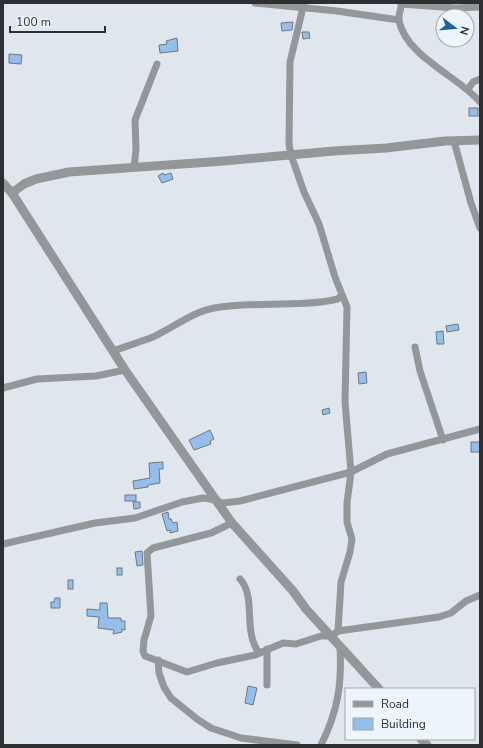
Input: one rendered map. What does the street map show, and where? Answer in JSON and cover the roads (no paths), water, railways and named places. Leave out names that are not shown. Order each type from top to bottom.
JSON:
[{"type":"street","points":[[256,3],[304,5],[399,20]]},
{"type":"street","points":[[480,8],[455,5],[401,3],[399,20],[406,36],[419,52],[468,89],[480,102]]},
{"type":"street","points":[[304,5],[298,22],[290,62],[288,138],[291,155],[304,192],[319,224],[341,295],[347,307],[345,402],[351,472],[347,516],[352,539],[350,552],[341,582],[335,634],[340,647],[342,663],[339,697],[331,724],[320,745]]},
{"type":"street","points":[[134,168],[136,149],[136,120],[157,64]]},
{"type":"street","points":[[468,89],[472,82],[480,79]]},
{"type":"street","points":[[12,193],[24,184],[36,179],[69,172],[480,140]]},
{"type":"street","points":[[454,141],[469,196],[480,228]]},
{"type":"street","points":[[3,183],[12,193],[125,370],[232,523],[293,591],[306,609],[335,634]]},
{"type":"street","points":[[113,351],[153,337],[201,312],[212,308],[228,305],[331,301],[338,299],[341,295]]},
{"type":"street","points":[[415,347],[420,371],[443,440]]},
{"type":"street","points":[[3,388],[37,379],[96,376],[125,370]]},
{"type":"street","points":[[3,544],[95,522],[135,518],[182,502],[204,498],[223,503],[234,502],[351,472],[387,454],[443,440],[462,433],[480,430]]},
{"type":"street","points":[[232,523],[211,533],[150,549],[148,552],[151,616],[144,640],[143,651],[145,656],[187,672],[258,653],[283,643],[296,644],[321,636],[439,617],[451,613],[466,601],[480,595]]},
{"type":"street","points":[[240,579],[248,592],[249,630],[258,653]]},
{"type":"street","points":[[340,647],[378,688]]},
{"type":"street","points":[[267,650],[267,685]]},
{"type":"street","points":[[158,660],[159,674],[164,687],[171,698],[196,719],[211,728],[241,738],[291,743],[297,745]]}]
